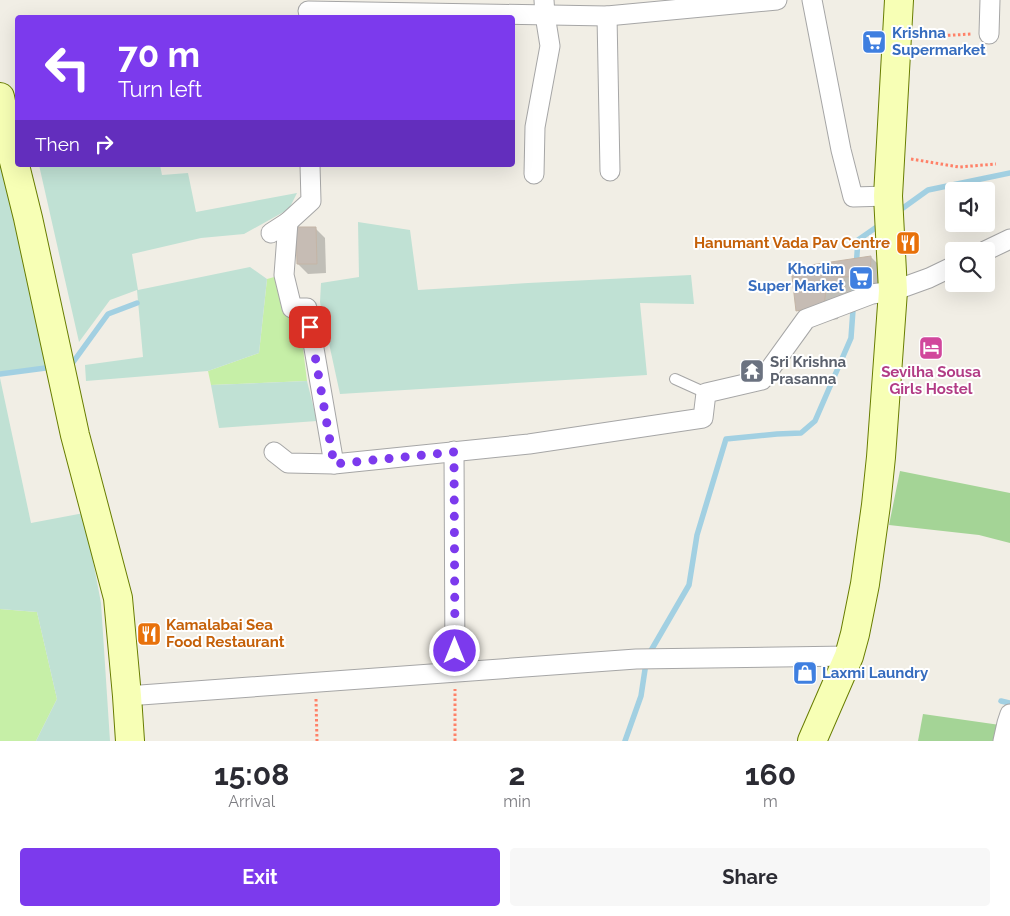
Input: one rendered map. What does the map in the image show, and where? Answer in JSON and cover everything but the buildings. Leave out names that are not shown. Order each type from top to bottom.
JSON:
[{"type":"main road","points":[[812,741],[848,656],[860,612],[876,505],[893,291],[888,196],[899,0]]},
{"type":"main road","points":[[0,97],[13,139]]},
{"type":"main road","points":[[18,167],[75,435],[118,598],[130,741]]},
{"type":"street","points":[[308,9],[544,7],[607,16],[777,0]]},
{"type":"street","points":[[812,0],[841,150],[853,197],[888,196]]},
{"type":"street","points":[[989,34],[990,0]]},
{"type":"street","points":[[534,174],[535,127],[550,46],[544,7]]},
{"type":"street","points":[[607,16],[610,171]]},
{"type":"street","points":[[271,233],[288,222],[311,201],[310,167]]},
{"type":"street","points":[[288,222],[284,275],[292,308],[307,308],[334,464]]},
{"type":"street","points":[[995,246],[1010,239]]},
{"type":"street","points":[[274,452],[288,463],[334,464],[529,444],[703,418],[706,393],[762,380],[806,320],[872,294],[893,291],[945,270]]},
{"type":"street","points":[[454,452],[455,671]]},
{"type":"street","points":[[127,696],[636,659],[848,656]]},
{"type":"street","points":[[1003,741],[1010,714]]},
{"type":"lane","points":[[675,379],[706,393]]},
{"type":"path","points":[[897,38],[989,34]]},
{"type":"path","points":[[890,156],[959,167],[996,164]]},
{"type":"path","points":[[455,671],[455,741]]},
{"type":"path","points":[[315,682],[317,741]]},
{"type":"green space","points":[[0,157],[48,366],[0,375]]},
{"type":"green space","points":[[39,167],[160,167],[162,175],[188,173],[196,212],[297,193],[289,209],[244,234],[201,238],[132,254],[138,290],[250,267],[267,279],[259,353],[208,371],[86,381],[85,365],[143,357],[137,290],[110,300],[79,342]]},
{"type":"green space","points":[[358,222],[410,230],[418,290],[691,275],[694,304],[640,303],[647,375],[340,394],[320,302],[321,283],[359,277]]},
{"type":"green space","points":[[278,276],[287,316],[299,315],[307,381],[211,385],[208,371],[259,353],[267,279]]},
{"type":"green space","points":[[0,378],[31,523],[84,513],[101,603],[110,741],[36,741],[57,699],[37,612],[0,609]]},
{"type":"green space","points":[[307,381],[317,421],[219,428],[211,385]]},
{"type":"green space","points":[[900,471],[1010,493],[1010,543],[979,535],[889,525]]},
{"type":"green space","points":[[0,609],[37,612],[57,699],[36,741],[0,741]]},
{"type":"green space","points":[[923,714],[1000,725],[997,741],[918,741]]},
{"type":"waterway","points":[[896,213],[928,190],[1010,173]]},
{"type":"waterway","points":[[649,654],[689,585],[697,535],[726,439],[801,433],[815,421],[851,338],[858,240],[881,224]]},
{"type":"waterway","points":[[69,365],[71,365],[108,314],[137,303]]},
{"type":"waterway","points":[[0,374],[53,367]]},
{"type":"waterway","points":[[625,741],[641,696],[646,663]]},
{"type":"waterway","points":[[1001,701],[1010,703]]},
{"type":"place","name":"Krishna Supermarket","points":[[874,42]]},
{"type":"place","name":"Hanumant Vada Pav Centre","points":[[908,243]]},
{"type":"place","name":"Khorlim Super Market","points":[[861,278]]},
{"type":"place","name":"Sevilha Sousa Girls Hostel","points":[[931,348]]},
{"type":"place","name":"Sri Krishna Prasanna","points":[[752,371]]},
{"type":"place","name":"Kamalabai Sea Food Restaurant","points":[[149,634]]},
{"type":"place","name":"Laxmi Laundry","points":[[805,673]]},
{"type":"route","points":[[310,327],[334,464],[454,452],[455,651]]}]
